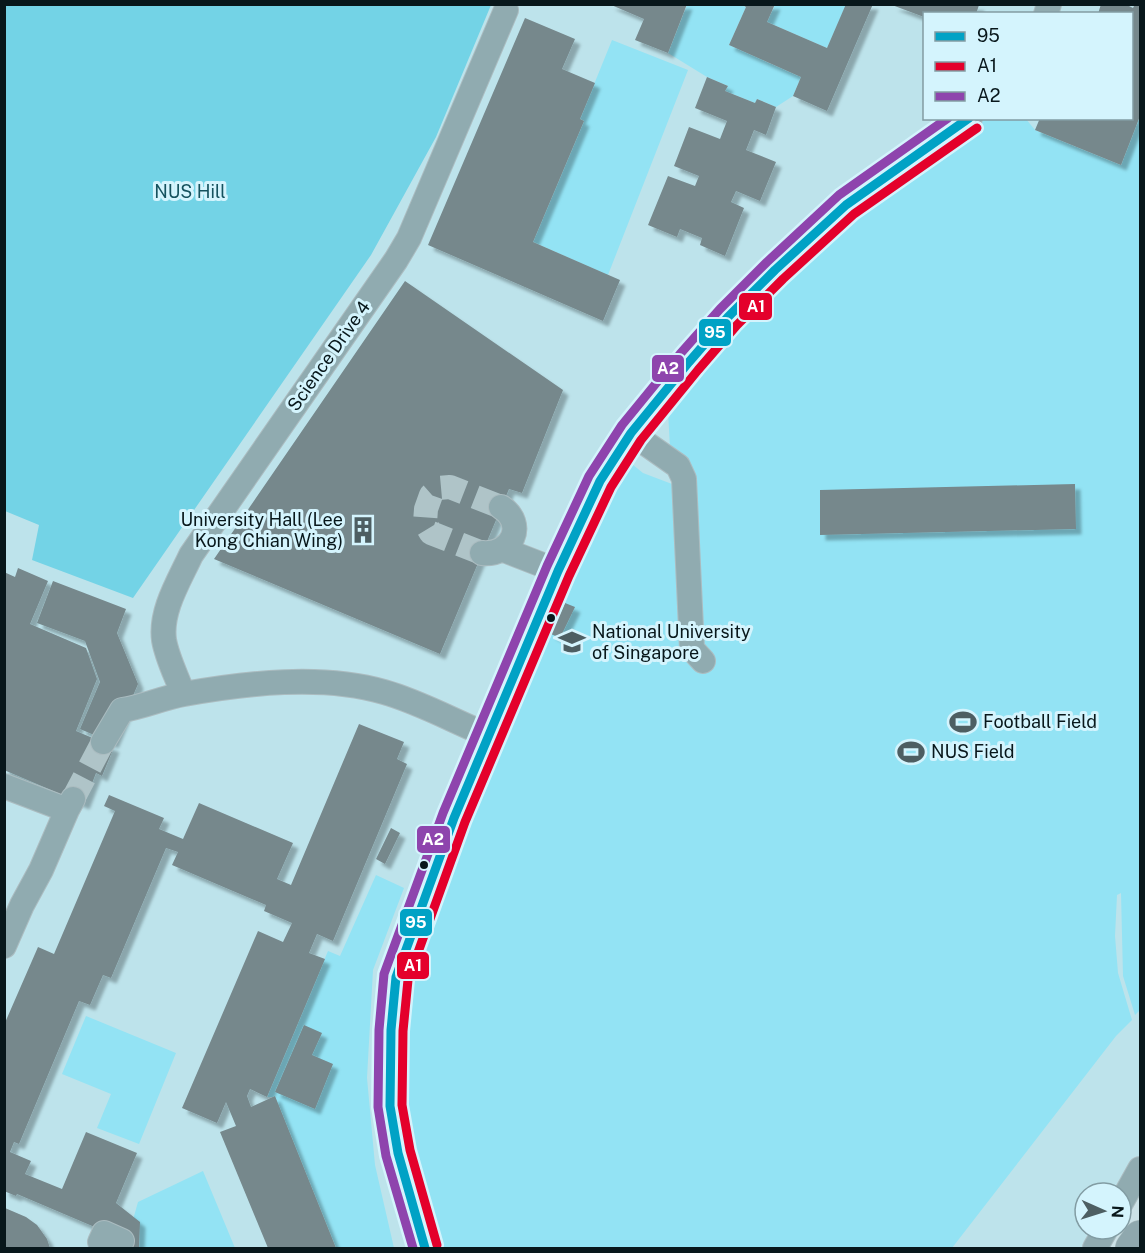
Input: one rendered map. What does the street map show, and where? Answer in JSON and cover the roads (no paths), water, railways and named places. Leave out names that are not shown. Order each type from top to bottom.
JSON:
[{"type":"highway","points":[[1132,1248],[1140,1237]]},
{"type":"street","name":"Science Drive 4","points":[[183,694],[164,641],[164,618],[176,586],[191,555],[409,238],[506,10]]},
{"type":"street","points":[[422,1247],[398,1153],[390,1106],[391,1030],[396,977],[450,829],[558,571],[600,481],[631,433],[689,362],[728,317],[775,270],[846,205],[967,120]]},
{"type":"street","points":[[631,433],[678,466],[684,479],[692,649],[703,661]]},
{"type":"street","points":[[501,507],[510,512],[514,522],[510,543],[493,552],[558,571]]},
{"type":"street","points":[[103,742],[122,710],[141,707],[183,694],[288,681],[347,685],[384,692],[490,736]]},
{"type":"street","points":[[4,786],[70,805],[4,946]]},
{"type":"tunnel","points":[[482,553],[431,533],[425,523],[426,509],[431,495],[439,488],[450,487],[501,507]]},
{"type":"tunnel","points":[[73,799],[103,742]]},
{"type":"place","name":"University Hall (Lee Kong Chian Wing)","points":[[363,530]]},
{"type":"place","name":"National University of Singapore","points":[[572,642]]},
{"type":"place","name":"Football Field","points":[[963,722]]},
{"type":"place","name":"NUS Field","points":[[911,752]]},
{"type":"park label","name":"NUS Hill","points":[[190,192]]}]
